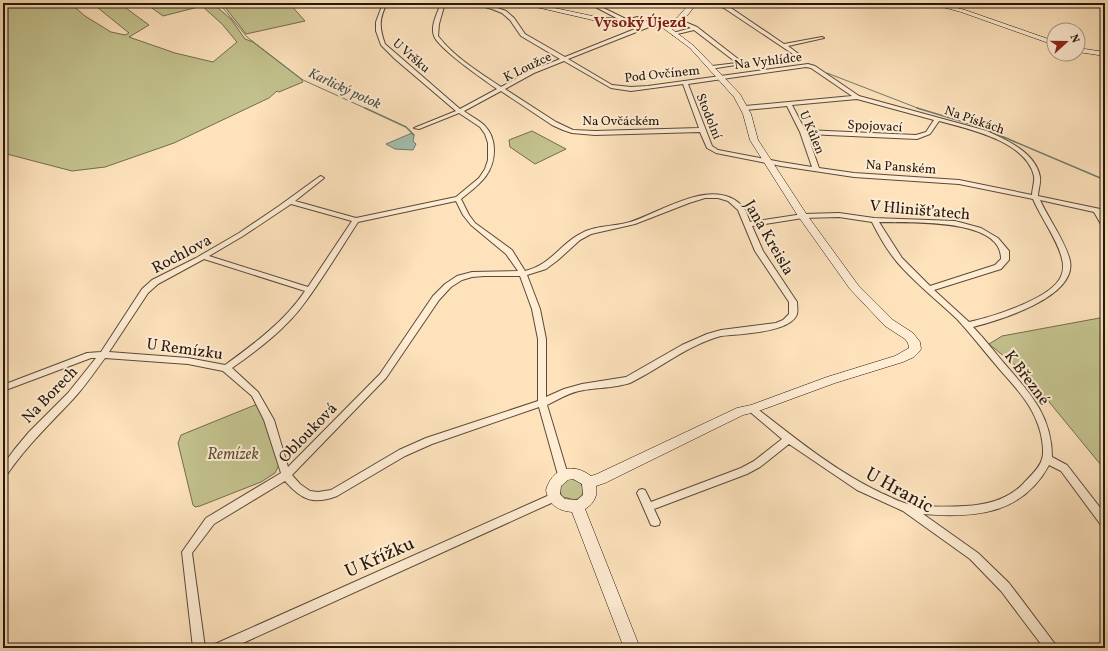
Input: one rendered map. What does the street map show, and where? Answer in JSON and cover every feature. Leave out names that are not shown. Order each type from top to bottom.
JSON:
[{"type":"street","name":"U Vršku","points":[[385,3],[378,22],[378,31],[383,44],[397,58],[460,111],[476,121],[485,130],[491,143],[491,160],[488,169],[481,179],[458,199]]},
{"type":"street","name":"Na Ovčáckém","points":[[443,3],[436,28],[436,37],[444,47],[502,90],[565,129],[580,132],[703,130]]},
{"type":"street","name":"Pod Ovčínem","points":[[473,3],[493,8],[507,14],[523,35],[611,86],[621,88],[648,88],[720,77]]},
{"type":"street","points":[[522,3],[597,19],[628,22],[647,26],[664,26],[678,20],[686,15],[693,3],[720,5],[726,7],[798,55]]},
{"type":"street","points":[[590,3],[628,22]]},
{"type":"street","points":[[931,3],[963,11],[1046,40]]},
{"type":"street","points":[[678,20],[695,28],[740,63],[712,68]]},
{"type":"street","name":"K Loužce","points":[[417,128],[460,111],[502,90],[532,72],[647,26]]},
{"type":"street","points":[[589,482],[600,479],[741,411],[752,409],[831,380],[899,359],[910,354],[915,349],[914,342],[871,306],[854,287],[803,216],[754,140],[745,108],[737,96],[692,47],[664,26]]},
{"type":"street","points":[[675,34],[695,28]]},
{"type":"street","points":[[784,45],[822,38]]},
{"type":"street","points":[[1086,51],[1105,54]]},
{"type":"street","name":"Na Vyhlídce","points":[[720,77],[808,65],[857,97]]},
{"type":"street","name":"Stodolní","points":[[685,82],[709,147],[712,149],[766,160]]},
{"type":"street","name":"Na Pískách","points":[[745,108],[857,97],[985,132],[1017,150],[1029,162],[1035,172],[1037,183],[1034,196]]},
{"type":"street","name":"U Kůlen","points":[[789,104],[803,132],[816,169]]},
{"type":"street","name":"Spojovací","points":[[803,132],[917,137],[928,133],[938,119]]},
{"type":"street","name":"Na Panském","points":[[766,160],[816,169],[882,178],[959,182],[1034,196],[1105,212]]},
{"type":"street","name":"Rochlova","points":[[103,355],[145,291],[155,282],[233,241],[290,202],[321,178]]},
{"type":"street","name":"Jana Kreisla","points":[[523,273],[537,270],[545,266],[582,236],[592,232],[634,222],[705,196],[719,196],[730,200],[741,209],[759,251],[793,302],[794,308],[793,315],[786,322],[777,326],[721,333],[710,336],[685,346],[628,380],[606,385],[582,387],[567,391],[542,403]]},
{"type":"street","points":[[968,325],[1003,316],[1056,288],[1064,278],[1067,271],[1066,258],[1034,196]]},
{"type":"street","points":[[290,202],[356,220],[458,199],[466,215],[473,224],[509,252],[523,273],[536,309],[542,339],[542,403],[557,459],[563,475]]},
{"type":"street","points":[[1097,211],[1105,226]]},
{"type":"street","name":"V Hlinišťatech","points":[[748,224],[803,216],[850,216],[874,220],[963,224],[984,231],[1002,245],[1005,251],[1005,260],[998,267],[929,289]]},
{"type":"street","points":[[226,368],[253,349],[278,327],[303,300],[356,220]]},
{"type":"street","name":"K Březné","points":[[874,220],[897,258],[968,325],[1021,387],[1042,421],[1047,438],[1047,459]]},
{"type":"street","points":[[204,257],[309,290]]},
{"type":"street","name":"Oblouková","points":[[523,273],[476,274],[464,276],[452,281],[443,288],[383,376],[286,475],[301,492],[310,496],[322,497],[334,493],[402,453],[429,441],[542,403]]},
{"type":"street","points":[[3,388],[90,355],[103,355]]},
{"type":"street","name":"U Remízku","points":[[103,355],[188,361],[226,368],[255,394],[269,420],[286,475]]},
{"type":"street","name":"Na Borech","points":[[3,473],[26,440],[66,401],[89,375],[103,355]]},
{"type":"street","name":"U Hranic","points":[[752,409],[789,439],[855,484],[907,508],[974,556],[1005,587],[1051,648]]},
{"type":"street","points":[[649,507],[744,471],[757,464],[789,439]]},
{"type":"street","points":[[907,508],[953,512],[982,509],[1008,502],[1026,490],[1047,459],[1064,468],[1105,522]]},
{"type":"street","points":[[578,474],[589,482],[591,492],[589,497],[582,504],[577,506],[564,505],[554,497],[552,492],[554,482],[563,475],[578,474]]},
{"type":"street","points":[[199,648],[187,552],[210,521],[286,475]]},
{"type":"street","points":[[642,492],[655,522]]},
{"type":"street","name":"U Křížku","points":[[219,648],[554,497]]},
{"type":"street","points":[[577,506],[632,648]]},
{"type":"green space","points":[[3,3],[70,3],[85,16],[111,32],[125,35],[129,33],[92,3],[119,3],[149,25],[129,37],[175,53],[213,62],[237,42],[222,24],[202,6],[163,16],[145,3],[212,3],[231,19],[245,39],[253,42],[303,82],[279,92],[277,91],[269,98],[174,143],[105,167],[72,171],[3,153]]},
{"type":"green space","points":[[246,3],[289,3],[305,21],[246,34],[225,7]]},
{"type":"green space","points":[[532,131],[566,149],[535,164],[510,147],[509,140]]},
{"type":"green space","points":[[1105,317],[1105,470],[1027,375],[989,344],[1002,336]]},
{"type":"green space","name":"Remízek","points":[[255,405],[260,405],[280,463],[275,473],[261,482],[195,507],[193,505],[178,443],[181,435]]},
{"type":"green space","points":[[570,479],[579,482],[583,488],[582,494],[575,500],[563,497],[559,491],[560,484]]},
{"type":"shaded area","points":[[412,133],[414,136],[413,141],[416,144],[413,150],[395,149],[386,144]]},
{"type":"waterway","name":"Karlický potok","points":[[219,3],[247,37],[303,80],[367,109]]},
{"type":"waterway","points":[[827,73],[919,109]]},
{"type":"waterway","name":"Karlický potok","points":[[365,108],[406,127],[414,135]]},
{"type":"waterway","points":[[919,109],[980,127],[1105,180]]},
{"type":"district","name":"Vysoký Újezd","points":[[640,22]]}]
